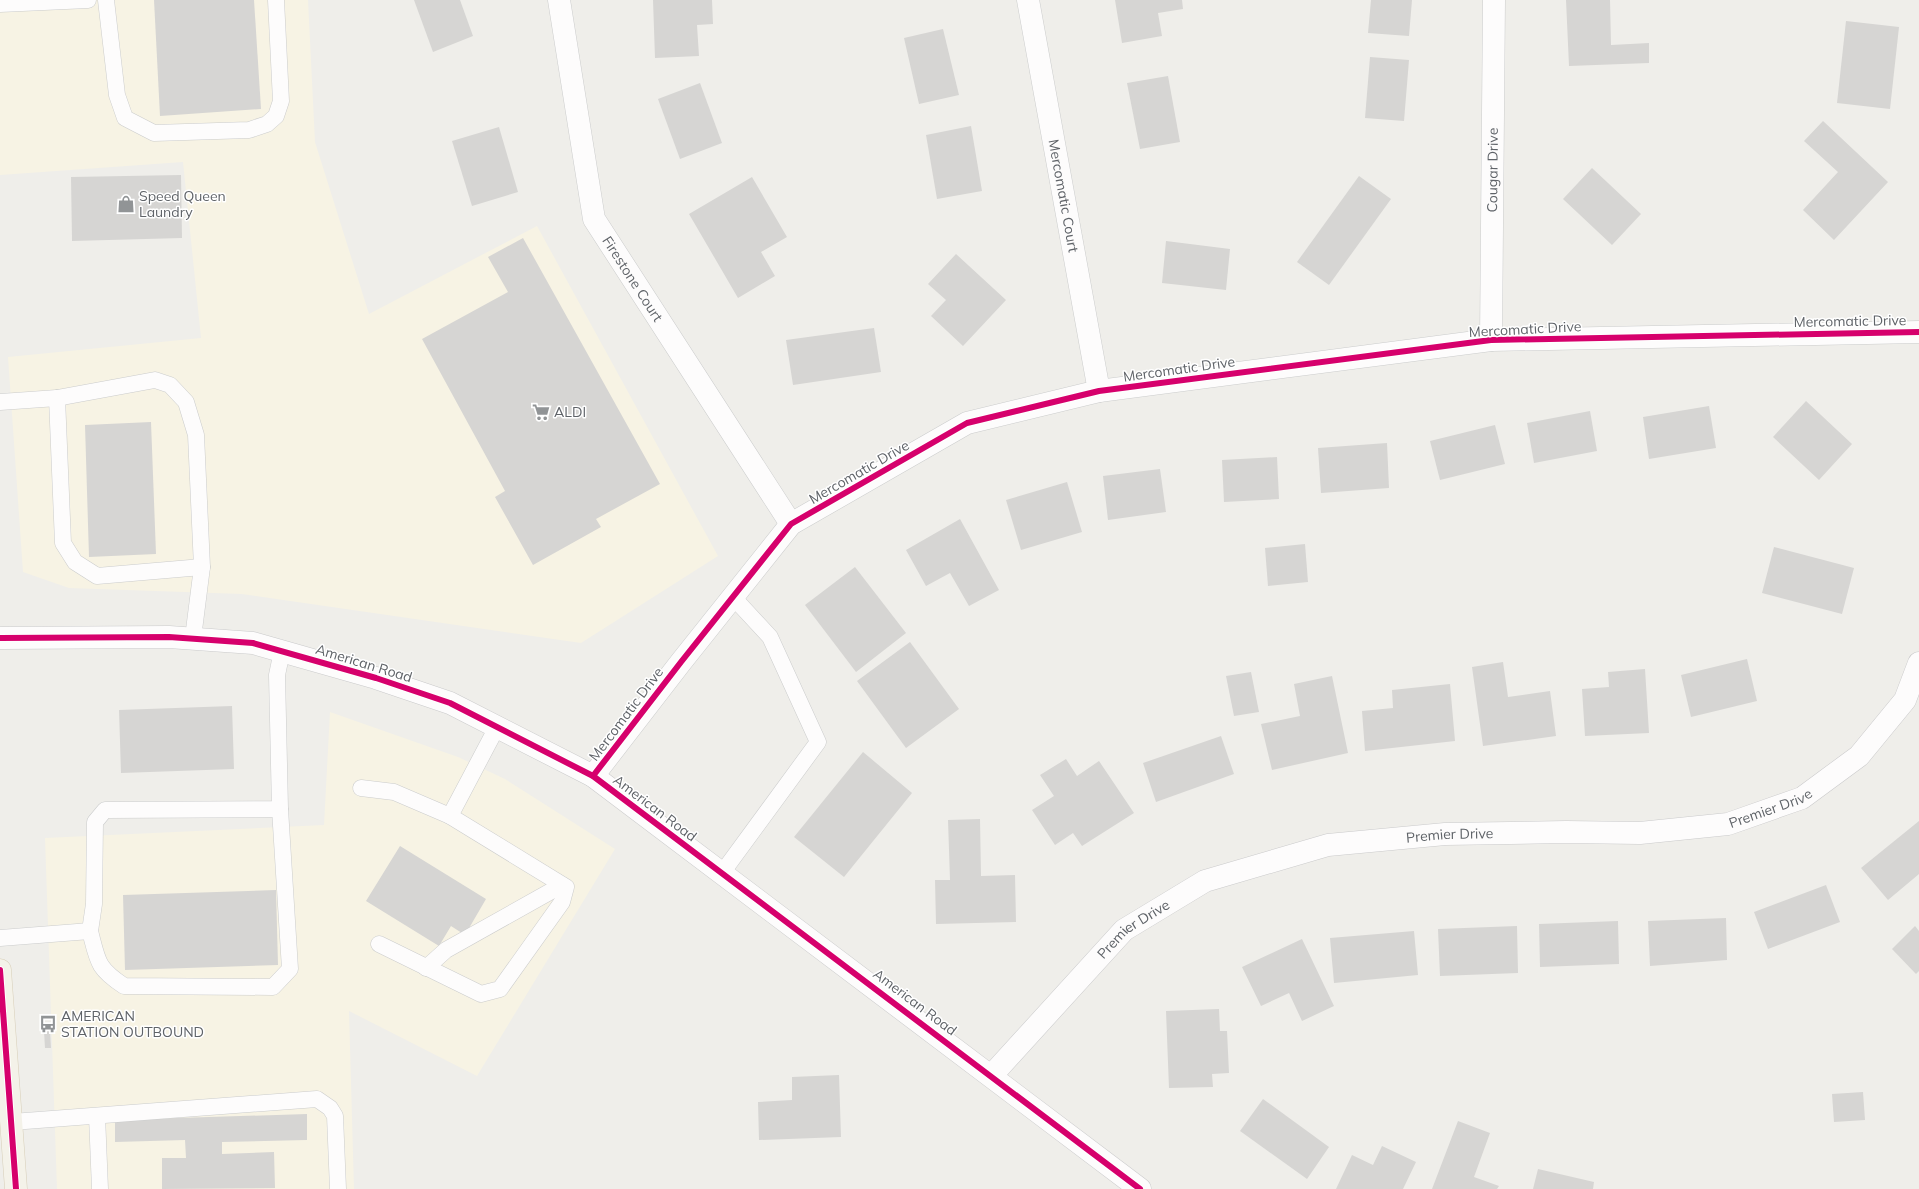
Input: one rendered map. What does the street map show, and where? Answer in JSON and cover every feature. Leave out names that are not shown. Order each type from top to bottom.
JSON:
[{"type":"main road","points":[[0,970],[8,1134],[16,1189]]},
{"type":"street","name":"Firestone Court","points":[[559,0],[594,219],[791,524]]},
{"type":"street","name":"Mercomatic Court","points":[[1028,0],[1099,392]]},
{"type":"street","name":"Cougar Drive","points":[[1491,340],[1494,0]]},
{"type":"street","name":"Mercomatic Drive","points":[[594,776],[681,662],[791,524],[967,423],[1099,392],[1491,340],[1919,332]]},
{"type":"street","name":"American Road","points":[[0,638],[193,638],[253,644],[376,678],[450,703],[594,776],[992,1075],[1140,1189]]},
{"type":"street","name":"Premier Drive","points":[[992,1075],[1124,930],[1205,881],[1328,845],[1445,834],[1566,832],[1640,833],[1728,824],[1802,798],[1859,756],[1905,700],[1919,663]]},
{"type":"lane","points":[[0,4],[88,0]]},
{"type":"lane","points":[[106,0],[118,95],[125,118],[154,133],[249,130],[267,124],[276,116],[282,101],[276,0]]},
{"type":"lane","points":[[0,402],[57,398],[155,380],[170,385],[186,402],[196,435],[202,567],[193,638]]},
{"type":"lane","points":[[57,398],[63,542],[75,562],[97,576],[202,567]]},
{"type":"lane","points":[[722,873],[818,742],[770,637],[733,597]]},
{"type":"lane","points":[[280,809],[105,810],[94,822],[94,904],[90,931],[98,960],[106,974],[124,986],[273,987],[290,969],[280,809],[276,675],[282,651]]},
{"type":"lane","points":[[450,816],[498,727]]},
{"type":"lane","points":[[361,788],[394,792],[450,816],[566,887],[562,902],[500,989],[481,994],[379,944]]},
{"type":"lane","points":[[426,968],[446,950],[562,885]]},
{"type":"lane","points":[[0,938],[90,931]]},
{"type":"lane","points":[[8,1134],[97,1116],[317,1100],[330,1108],[335,1116],[338,1189]]},
{"type":"lane","points":[[97,1116],[100,1189]]},
{"type":"shaded area","points":[[0,0],[308,0],[315,142],[369,314],[537,226],[718,556],[581,643],[242,594],[69,588],[23,572],[8,357],[201,338],[183,162],[0,175]]},
{"type":"shaded area","points":[[330,712],[458,757],[505,779],[615,849],[477,1076],[349,1011],[354,1189],[57,1189],[45,838],[324,825]]},
{"type":"building","points":[[154,0],[254,0],[261,109],[160,116]]},
{"type":"building","points":[[414,0],[460,0],[473,36],[433,52]]},
{"type":"building","points":[[653,0],[712,0],[713,24],[697,25],[699,56],[655,58]]},
{"type":"building","points":[[1115,0],[1182,0],[1183,9],[1158,13],[1162,36],[1122,43]]},
{"type":"building","points":[[1371,0],[1412,0],[1409,36],[1368,33]]},
{"type":"building","points":[[1566,0],[1610,0],[1611,45],[1649,43],[1649,63],[1569,66]]},
{"type":"building","points":[[1846,21],[1899,27],[1890,109],[1837,103]]},
{"type":"building","points":[[943,29],[959,95],[919,104],[904,38]]},
{"type":"building","points":[[1370,57],[1409,60],[1404,121],[1365,118]]},
{"type":"building","points":[[1168,76],[1180,142],[1140,149],[1127,83]]},
{"type":"building","points":[[700,83],[722,143],[680,159],[658,99]]},
{"type":"building","points":[[1823,121],[1888,182],[1834,240],[1803,210],[1838,172],[1804,141]]},
{"type":"building","points":[[971,126],[982,191],[937,199],[926,135]]},
{"type":"building","points":[[499,127],[518,192],[472,206],[452,141]]},
{"type":"building","points":[[1592,168],[1641,214],[1612,245],[1563,199]]},
{"type":"building","points":[[181,175],[182,238],[72,241],[71,177]]},
{"type":"building","points":[[1359,176],[1391,199],[1329,285],[1297,262]]},
{"type":"building","points":[[752,177],[787,237],[761,252],[775,276],[738,298],[689,214]]},
{"type":"building","name":"ALDI","points":[[523,238],[660,484],[596,519],[601,527],[533,565],[495,497],[505,491],[422,339],[508,292],[488,257]]},
{"type":"building","points":[[1166,241],[1230,249],[1226,290],[1162,283]]},
{"type":"building","points":[[956,254],[1006,300],[963,346],[931,316],[946,300],[928,284]]},
{"type":"building","points":[[874,328],[881,372],[793,385],[786,340]]},
{"type":"building","points":[[1806,401],[1852,444],[1819,480],[1773,437]]},
{"type":"building","points":[[1709,406],[1716,448],[1649,459],[1643,417]]},
{"type":"building","points":[[1590,411],[1597,451],[1534,463],[1527,423]]},
{"type":"building","points":[[151,422],[156,554],[89,557],[85,425]]},
{"type":"building","points":[[1495,425],[1505,464],[1440,480],[1430,441]]},
{"type":"building","points":[[1387,443],[1389,488],[1321,493],[1318,448]]},
{"type":"building","points":[[1277,457],[1279,499],[1224,502],[1222,460]]},
{"type":"building","points":[[1160,469],[1166,512],[1108,520],[1103,476]]},
{"type":"building","points":[[1067,482],[1082,532],[1021,550],[1006,500]]},
{"type":"building","points":[[960,519],[999,590],[969,606],[950,573],[926,586],[906,550]]},
{"type":"building","points":[[1305,544],[1308,582],[1268,586],[1265,548]]},
{"type":"building","points":[[1774,547],[1854,568],[1842,614],[1762,593]]},
{"type":"building","points":[[855,567],[906,633],[856,672],[805,605]]},
{"type":"building","points":[[910,642],[959,709],[906,748],[857,681]]},
{"type":"building","points":[[1747,659],[1757,701],[1691,717],[1681,675]]},
{"type":"building","points":[[1503,662],[1508,697],[1550,691],[1556,736],[1483,746],[1472,667]]},
{"type":"building","points":[[1645,669],[1649,733],[1585,736],[1582,689],[1609,687],[1608,672]]},
{"type":"building","points":[[1251,672],[1259,712],[1234,716],[1226,676]]},
{"type":"building","points":[[1332,676],[1348,753],[1272,770],[1261,724],[1300,716],[1294,684]]},
{"type":"building","points":[[1450,684],[1455,741],[1365,751],[1362,711],[1393,708],[1392,690]]},
{"type":"building","points":[[232,706],[234,769],[121,773],[119,710]]},
{"type":"building","points":[[1221,736],[1234,774],[1156,802],[1143,763]]},
{"type":"building","points":[[863,752],[912,793],[844,877],[794,837]]},
{"type":"building","points":[[1066,759],[1077,776],[1099,761],[1134,813],[1082,846],[1073,833],[1055,845],[1032,810],[1054,796],[1040,775]]},
{"type":"building","points":[[980,819],[981,876],[1015,875],[1016,922],[936,924],[935,880],[950,880],[948,820]]},
{"type":"building","points":[[1919,821],[1919,874],[1888,900],[1861,868]]},
{"type":"building","points":[[400,846],[486,899],[465,935],[451,926],[439,946],[366,901]]},
{"type":"building","points":[[1826,885],[1840,922],[1768,949],[1754,912]]},
{"type":"building","points":[[276,890],[278,965],[125,970],[123,895]]},
{"type":"building","points":[[1726,918],[1727,960],[1650,966],[1648,921]]},
{"type":"building","points":[[1618,921],[1619,964],[1540,967],[1539,924]]},
{"type":"building","points":[[1517,926],[1518,973],[1440,976],[1438,929]]},
{"type":"building","points":[[1915,926],[1919,931],[1919,971],[1916,974],[1892,949]]},
{"type":"building","points":[[1414,931],[1418,975],[1334,983],[1330,938]]},
{"type":"building","points":[[1302,939],[1334,1006],[1302,1021],[1289,993],[1261,1006],[1242,967]]},
{"type":"building","points":[[1219,1009],[1220,1031],[1227,1031],[1229,1073],[1212,1074],[1213,1087],[1169,1088],[1166,1011]]},
{"type":"building","points":[[44,1031],[50,1031],[51,1048],[45,1048]]},
{"type":"building","points":[[839,1075],[841,1137],[759,1140],[758,1102],[792,1100],[792,1077]]},
{"type":"building","points":[[1863,1092],[1865,1120],[1834,1122],[1832,1094]]},
{"type":"building","points":[[1263,1099],[1329,1147],[1307,1179],[1240,1131]]},
{"type":"building","points":[[307,1114],[307,1140],[222,1142],[222,1154],[274,1152],[275,1188],[162,1189],[162,1158],[186,1158],[185,1140],[115,1142],[115,1120]]},
{"type":"building","points":[[1458,1121],[1490,1133],[1474,1177],[1499,1186],[1497,1189],[1432,1189]]},
{"type":"building","points":[[1382,1146],[1416,1162],[1403,1189],[1336,1189],[1352,1155],[1373,1165]]},
{"type":"building","points":[[1538,1169],[1594,1182],[1593,1189],[1533,1189]]},
{"type":"cycle path","points":[[593,776],[681,662],[791,524],[967,423],[1099,391],[1491,340],[1919,332]]},
{"type":"cycle path","points":[[0,638],[169,637],[253,643],[376,678],[450,703],[593,776],[1140,1189]]},
{"type":"cycle path","points":[[0,970],[16,1189]]},
{"type":"place","name":"Speed Queen Laundry","points":[[126,204]]},
{"type":"place","name":"ALDI","points":[[541,412]]},
{"type":"place","name":"AMERICAN STATION OUTBOUND","points":[[48,1024]]}]
